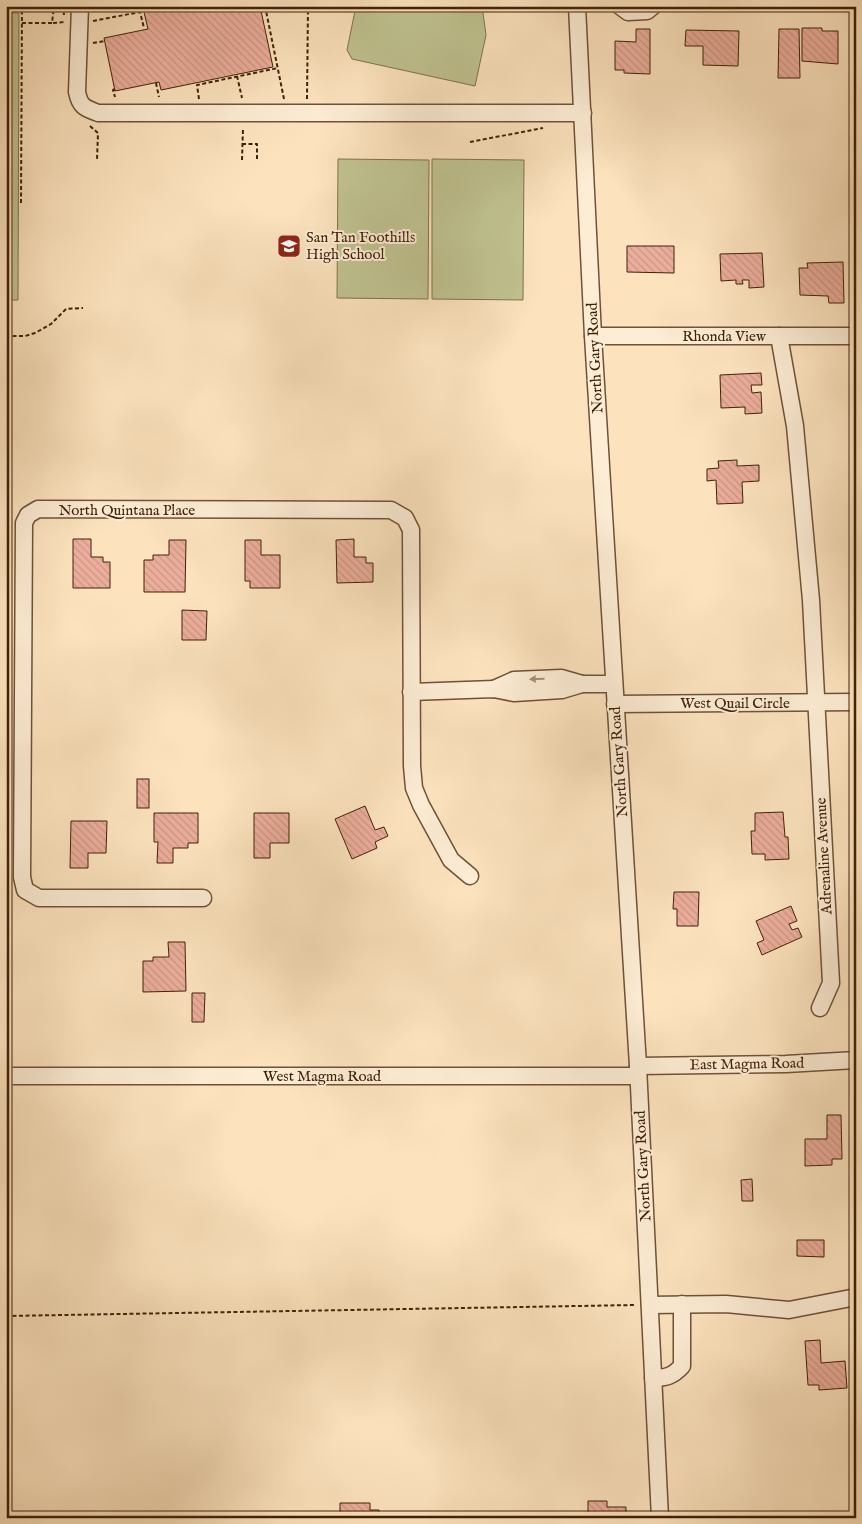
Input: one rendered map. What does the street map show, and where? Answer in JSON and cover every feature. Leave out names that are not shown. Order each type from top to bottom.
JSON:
[{"type":"street","points":[[80,6],[79,102],[85,108],[98,113],[583,114]]},
{"type":"street","name":"North Gary Road","points":[[577,6],[593,336],[638,1071],[660,1518]]},
{"type":"street","points":[[620,6],[628,12],[647,11],[654,6]]},
{"type":"street","name":"Rhonda View","points":[[593,336],[856,336]]},
{"type":"street","name":"Adrenaline Avenue","points":[[779,336],[796,436],[811,600],[831,983],[820,1008]]},
{"type":"street","name":"North Quintana Place","points":[[203,898],[39,898],[25,890],[22,877],[24,523],[28,515],[38,509],[391,510],[405,518],[411,530],[411,692],[414,788],[421,805],[451,860],[470,876]]},
{"type":"street","points":[[411,692],[494,689],[524,693],[562,690],[582,684],[614,684]]},
{"type":"street","name":"West Quail Circle","points":[[615,704],[856,702]]},
{"type":"street","name":"East Magma Road","points":[[638,1071],[856,1060]]},
{"type":"street","name":"West Magma Road","points":[[6,1076],[638,1071]]},
{"type":"street","points":[[650,1305],[750,1305],[788,1310],[856,1297]]},
{"type":"street","points":[[653,1378],[667,1378],[675,1374],[682,1366],[682,1304]]},
{"type":"path","points":[[21,203],[22,6]]},
{"type":"path","points":[[52,23],[54,6]]},
{"type":"path","points":[[265,6],[285,103]]},
{"type":"path","points":[[307,103],[308,6]]},
{"type":"path","points":[[91,21],[140,12],[144,28]]},
{"type":"path","points":[[262,16],[267,15]]},
{"type":"path","points":[[22,23],[64,22]]},
{"type":"path","points":[[91,43],[105,41]]},
{"type":"path","points":[[200,100],[197,85],[278,68]]},
{"type":"path","points":[[237,76],[243,103]]},
{"type":"path","points":[[156,83],[159,97]]},
{"type":"path","points":[[115,89],[113,90],[115,97]]},
{"type":"path","points":[[85,122],[98,133],[97,160]]},
{"type":"path","points":[[242,160],[243,123]]},
{"type":"path","points":[[470,142],[550,127]]},
{"type":"path","points":[[242,144],[257,144],[257,161]]},
{"type":"path","points":[[6,336],[25,336],[35,333],[51,324],[66,309],[83,308]]},
{"type":"path","points":[[6,1316],[650,1305]]},
{"type":"green space","points":[[356,6],[482,6],[486,35],[475,86],[352,59],[347,50]]},
{"type":"green space","points":[[6,13],[19,13],[18,300],[6,300]]},
{"type":"green space","points":[[338,159],[429,160],[428,299],[337,298]]},
{"type":"green space","points":[[432,159],[524,160],[523,300],[432,299]]},
{"type":"building","points":[[137,6],[260,6],[273,67],[161,90],[159,82],[115,91],[104,38],[148,29],[143,8],[138,9]]},
{"type":"building","points":[[802,28],[822,28],[822,31],[838,31],[838,64],[802,61]]},
{"type":"building","points":[[636,29],[650,29],[650,74],[624,73],[624,70],[615,70],[615,41],[636,42]]},
{"type":"building","points":[[779,29],[799,29],[800,78],[778,78]]},
{"type":"building","points":[[686,30],[739,31],[738,66],[703,65],[703,46],[685,46]]},
{"type":"building","points":[[627,246],[674,246],[674,273],[627,272]]},
{"type":"building","points":[[762,253],[764,287],[749,288],[749,280],[742,280],[743,284],[736,284],[736,280],[721,281],[720,254]]},
{"type":"building","points":[[843,262],[844,303],[829,303],[828,296],[800,295],[799,268],[808,268],[807,263]]},
{"type":"building","points":[[761,373],[762,385],[751,385],[752,393],[761,392],[762,413],[745,414],[745,407],[721,408],[720,375]]},
{"type":"building","points":[[737,460],[737,466],[759,465],[759,481],[742,482],[743,503],[717,504],[716,480],[707,481],[707,469],[719,468],[718,461]]},
{"type":"building","points":[[73,539],[91,539],[91,557],[103,557],[103,562],[110,562],[110,588],[73,588]]},
{"type":"building","points":[[354,539],[354,557],[366,557],[366,563],[373,563],[373,582],[337,583],[336,540]]},
{"type":"building","points":[[169,540],[186,540],[185,592],[144,592],[144,560],[153,560],[153,555],[169,555]]},
{"type":"building","points":[[245,540],[261,540],[261,555],[280,555],[280,588],[250,588],[250,581],[245,581]]},
{"type":"building","points":[[182,610],[207,611],[206,640],[182,640]]},
{"type":"building","points":[[137,779],[149,779],[149,808],[137,808]]},
{"type":"building","points":[[365,806],[375,830],[384,827],[388,836],[375,842],[377,848],[352,859],[335,819]]},
{"type":"building","points":[[783,812],[785,837],[788,837],[789,859],[765,860],[765,854],[752,854],[751,831],[755,831],[755,813]]},
{"type":"building","points":[[154,813],[198,813],[198,843],[188,843],[188,848],[173,848],[173,863],[157,863],[158,842],[154,842]]},
{"type":"building","points":[[254,813],[289,813],[289,843],[270,843],[270,858],[254,858]]},
{"type":"building","points":[[71,821],[107,821],[106,853],[88,853],[88,868],[70,868]]},
{"type":"building","points":[[674,892],[699,892],[698,926],[677,926],[677,909],[673,909]]},
{"type":"building","points":[[791,906],[797,921],[789,924],[792,930],[798,928],[802,937],[762,955],[757,943],[764,940],[756,921]]},
{"type":"building","points":[[168,942],[185,942],[186,991],[143,992],[143,961],[153,961],[153,957],[169,957]]},
{"type":"building","points":[[192,993],[205,993],[204,1022],[192,1022]]},
{"type":"building","points":[[827,1115],[841,1115],[842,1159],[832,1159],[832,1165],[805,1166],[805,1139],[827,1139]]},
{"type":"building","points":[[752,1179],[753,1201],[742,1201],[741,1180]]},
{"type":"building","points":[[797,1240],[824,1240],[824,1257],[797,1256]]},
{"type":"building","points":[[820,1340],[821,1363],[845,1361],[847,1388],[819,1390],[819,1385],[808,1385],[805,1341]]},
{"type":"building","points":[[588,1501],[607,1501],[607,1507],[626,1507],[626,1518],[588,1518]]},
{"type":"building","points":[[340,1503],[370,1503],[370,1510],[379,1510],[379,1518],[340,1518]]},
{"type":"place","name":"San Tan Foothills High School","points":[[289,246]]}]
